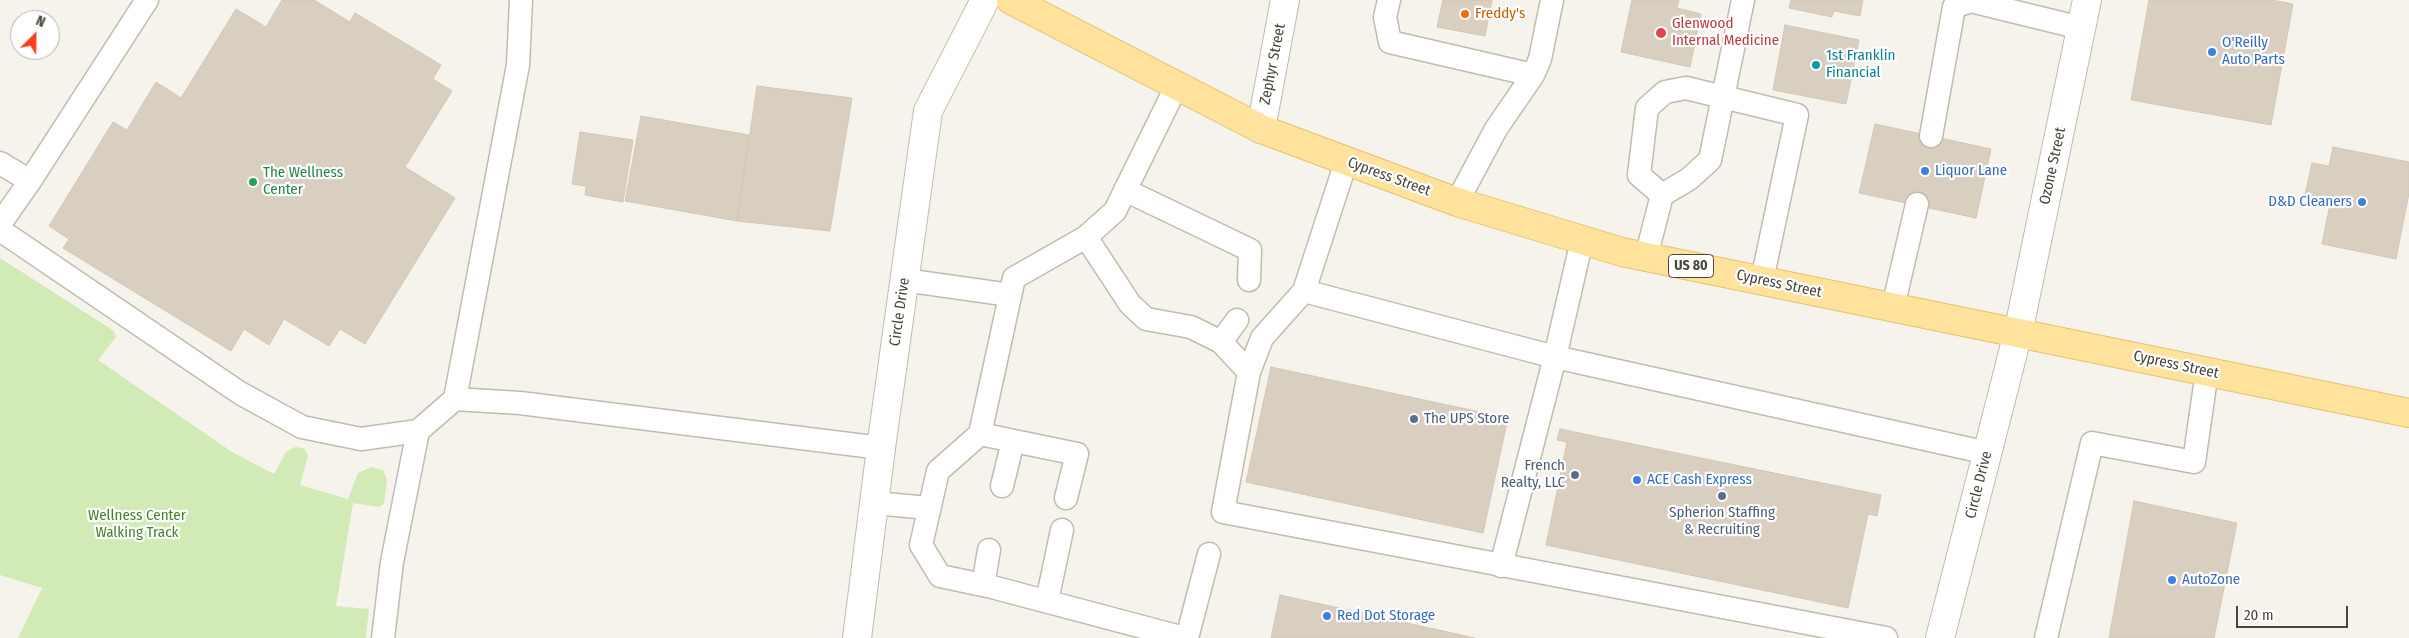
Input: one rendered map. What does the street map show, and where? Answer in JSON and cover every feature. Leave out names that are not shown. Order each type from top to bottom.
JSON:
[{"type":"main road","name":"Cypress Street","points":[[1022,2],[1261,129],[1457,202],[1582,240],[1646,257],[2409,413]]},
{"type":"street","name":"Circle Drive","points":[[857,638],[881,448],[928,111],[985,0]]},
{"type":"street","name":"Zephyr Street","points":[[1261,129],[1285,0]]},
{"type":"street","name":"Ozone Street","points":[[2018,333],[2087,0]]},
{"type":"street","name":"Circle Drive","points":[[1940,638],[2018,333]]},
{"type":"lane","points":[[0,224],[30,182],[147,0]]},
{"type":"lane","points":[[0,230],[240,393],[302,427],[361,440],[418,431],[455,399],[518,65],[521,0]]},
{"type":"lane","points":[[1389,0],[1385,17],[1390,42],[1533,75]]},
{"type":"lane","points":[[1457,202],[1496,130],[1533,75],[1540,59],[1552,0]]},
{"type":"lane","points":[[1646,257],[1662,195],[1689,179],[1710,160],[1743,0]]},
{"type":"lane","points":[[1932,136],[1954,7],[1971,1],[2082,28]]},
{"type":"lane","points":[[1177,86],[1115,211],[1086,237],[1014,278],[980,434],[938,471],[921,545],[940,576],[1047,602],[1113,629],[1185,638],[1210,554]]},
{"type":"lane","points":[[1662,195],[1639,175],[1647,108],[1665,92],[1686,88],[1797,115],[1762,280]]},
{"type":"lane","points":[[1346,162],[1304,291],[1262,338],[1249,372],[1223,512],[1886,638]]},
{"type":"lane","points":[[0,163],[30,182]]},
{"type":"lane","points":[[1125,190],[1250,250],[1249,280]]},
{"type":"lane","points":[[1893,307],[1917,204]]},
{"type":"lane","points":[[1086,237],[1130,304],[1146,319],[1191,327],[1221,342],[1249,372]]},
{"type":"lane","points":[[1501,566],[1555,357],[1582,240]]},
{"type":"lane","points":[[904,280],[1010,295]]},
{"type":"lane","points":[[1304,291],[1555,357],[1988,453]]},
{"type":"lane","points":[[1221,342],[1237,320]]},
{"type":"lane","points":[[2046,638],[2092,443],[2194,462],[2207,372]]},
{"type":"lane","points":[[455,399],[520,403],[881,448]]},
{"type":"lane","points":[[382,638],[392,562],[418,431]]},
{"type":"lane","points":[[980,434],[1077,454],[1066,498]]},
{"type":"lane","points":[[1002,486],[1013,440]]},
{"type":"lane","points":[[874,503],[929,508]]},
{"type":"lane","points":[[1047,602],[1062,530]]},
{"type":"lane","points":[[983,585],[988,550]]},
{"type":"green space","name":"Wellness Center Walking Track","points":[[0,258],[114,331],[116,337],[98,360],[232,452],[274,474],[286,452],[295,447],[304,448],[308,456],[300,485],[348,499],[358,473],[371,467],[383,470],[387,479],[384,504],[379,507],[353,503],[336,606],[369,609],[366,638],[18,638],[42,588],[0,575]]},
{"type":"building","name":"The Wellness Center","points":[[282,0],[314,0],[350,22],[355,13],[441,65],[433,79],[452,91],[405,167],[455,198],[365,344],[340,329],[329,346],[284,319],[269,345],[244,329],[231,351],[63,248],[69,239],[49,226],[113,122],[127,130],[156,82],[181,98],[236,9],[266,27]]},
{"type":"building","name":"Freddy's","points":[[1443,0],[1492,0],[1485,36],[1437,27]]},
{"type":"building","name":"Glenwood Internal Medicine","points":[[1632,0],[1679,0],[1677,8],[1701,14],[1690,67],[1621,52]]},
{"type":"building","points":[[1791,0],[1863,0],[1860,16],[1834,11],[1832,17],[1789,8]]},
{"type":"building","name":"O'Reilly Auto Parts","points":[[2149,0],[2272,0],[2293,4],[2271,125],[2131,100]]},
{"type":"building","name":"1st Franklin Financial","points":[[1785,25],[1859,40],[1846,104],[1773,90]]},
{"type":"building","points":[[757,86],[852,98],[830,231],[737,221]]},
{"type":"building","points":[[641,116],[749,135],[737,221],[625,201]]},
{"type":"building","name":"Liquor Lane","points":[[1875,124],[1991,149],[1976,218],[1859,193]]},
{"type":"building","points":[[580,132],[633,140],[623,202],[585,195],[586,186],[572,184]]},
{"type":"building","name":"D&D Cleaners","points":[[2333,147],[2409,162],[2409,193],[2396,259],[2322,244],[2330,204],[2304,199],[2312,163],[2329,166]]},
{"type":"building","points":[[1271,367],[1508,418],[1483,533],[1246,482]]},
{"type":"building","points":[[1560,429],[1881,495],[1877,516],[1868,514],[1848,608],[1546,545],[1567,442],[1557,440]]},
{"type":"building","name":"AutoZone","points":[[2134,501],[2237,523],[2214,638],[2109,638]]},
{"type":"building","name":"Red Dot Storage","points":[[1280,595],[1475,638],[1271,638]]},
{"type":"place","name":"Freddy's","points":[[1465,14]]},
{"type":"place","name":"Glenwood Internal Medicine","points":[[1661,33]]},
{"type":"place","name":"O'Reilly Auto Parts","points":[[2212,52]]},
{"type":"place","name":"1st Franklin Financial","points":[[1816,65]]},
{"type":"place","name":"Liquor Lane","points":[[1925,171]]},
{"type":"place","name":"The Wellness Center","points":[[253,182]]},
{"type":"place","name":"D&D Cleaners","points":[[2362,202]]},
{"type":"place","name":"The UPS Store","points":[[1414,419]]},
{"type":"place","name":"French Realty, LLC","points":[[1575,475]]},
{"type":"place","name":"ACE Cash Express","points":[[1637,480]]},
{"type":"place","name":"Spherion Staffing & Recruiting","points":[[1722,496]]},
{"type":"place","name":"AutoZone","points":[[2172,580]]},
{"type":"place","name":"Red Dot Storage","points":[[1327,616]]}]
